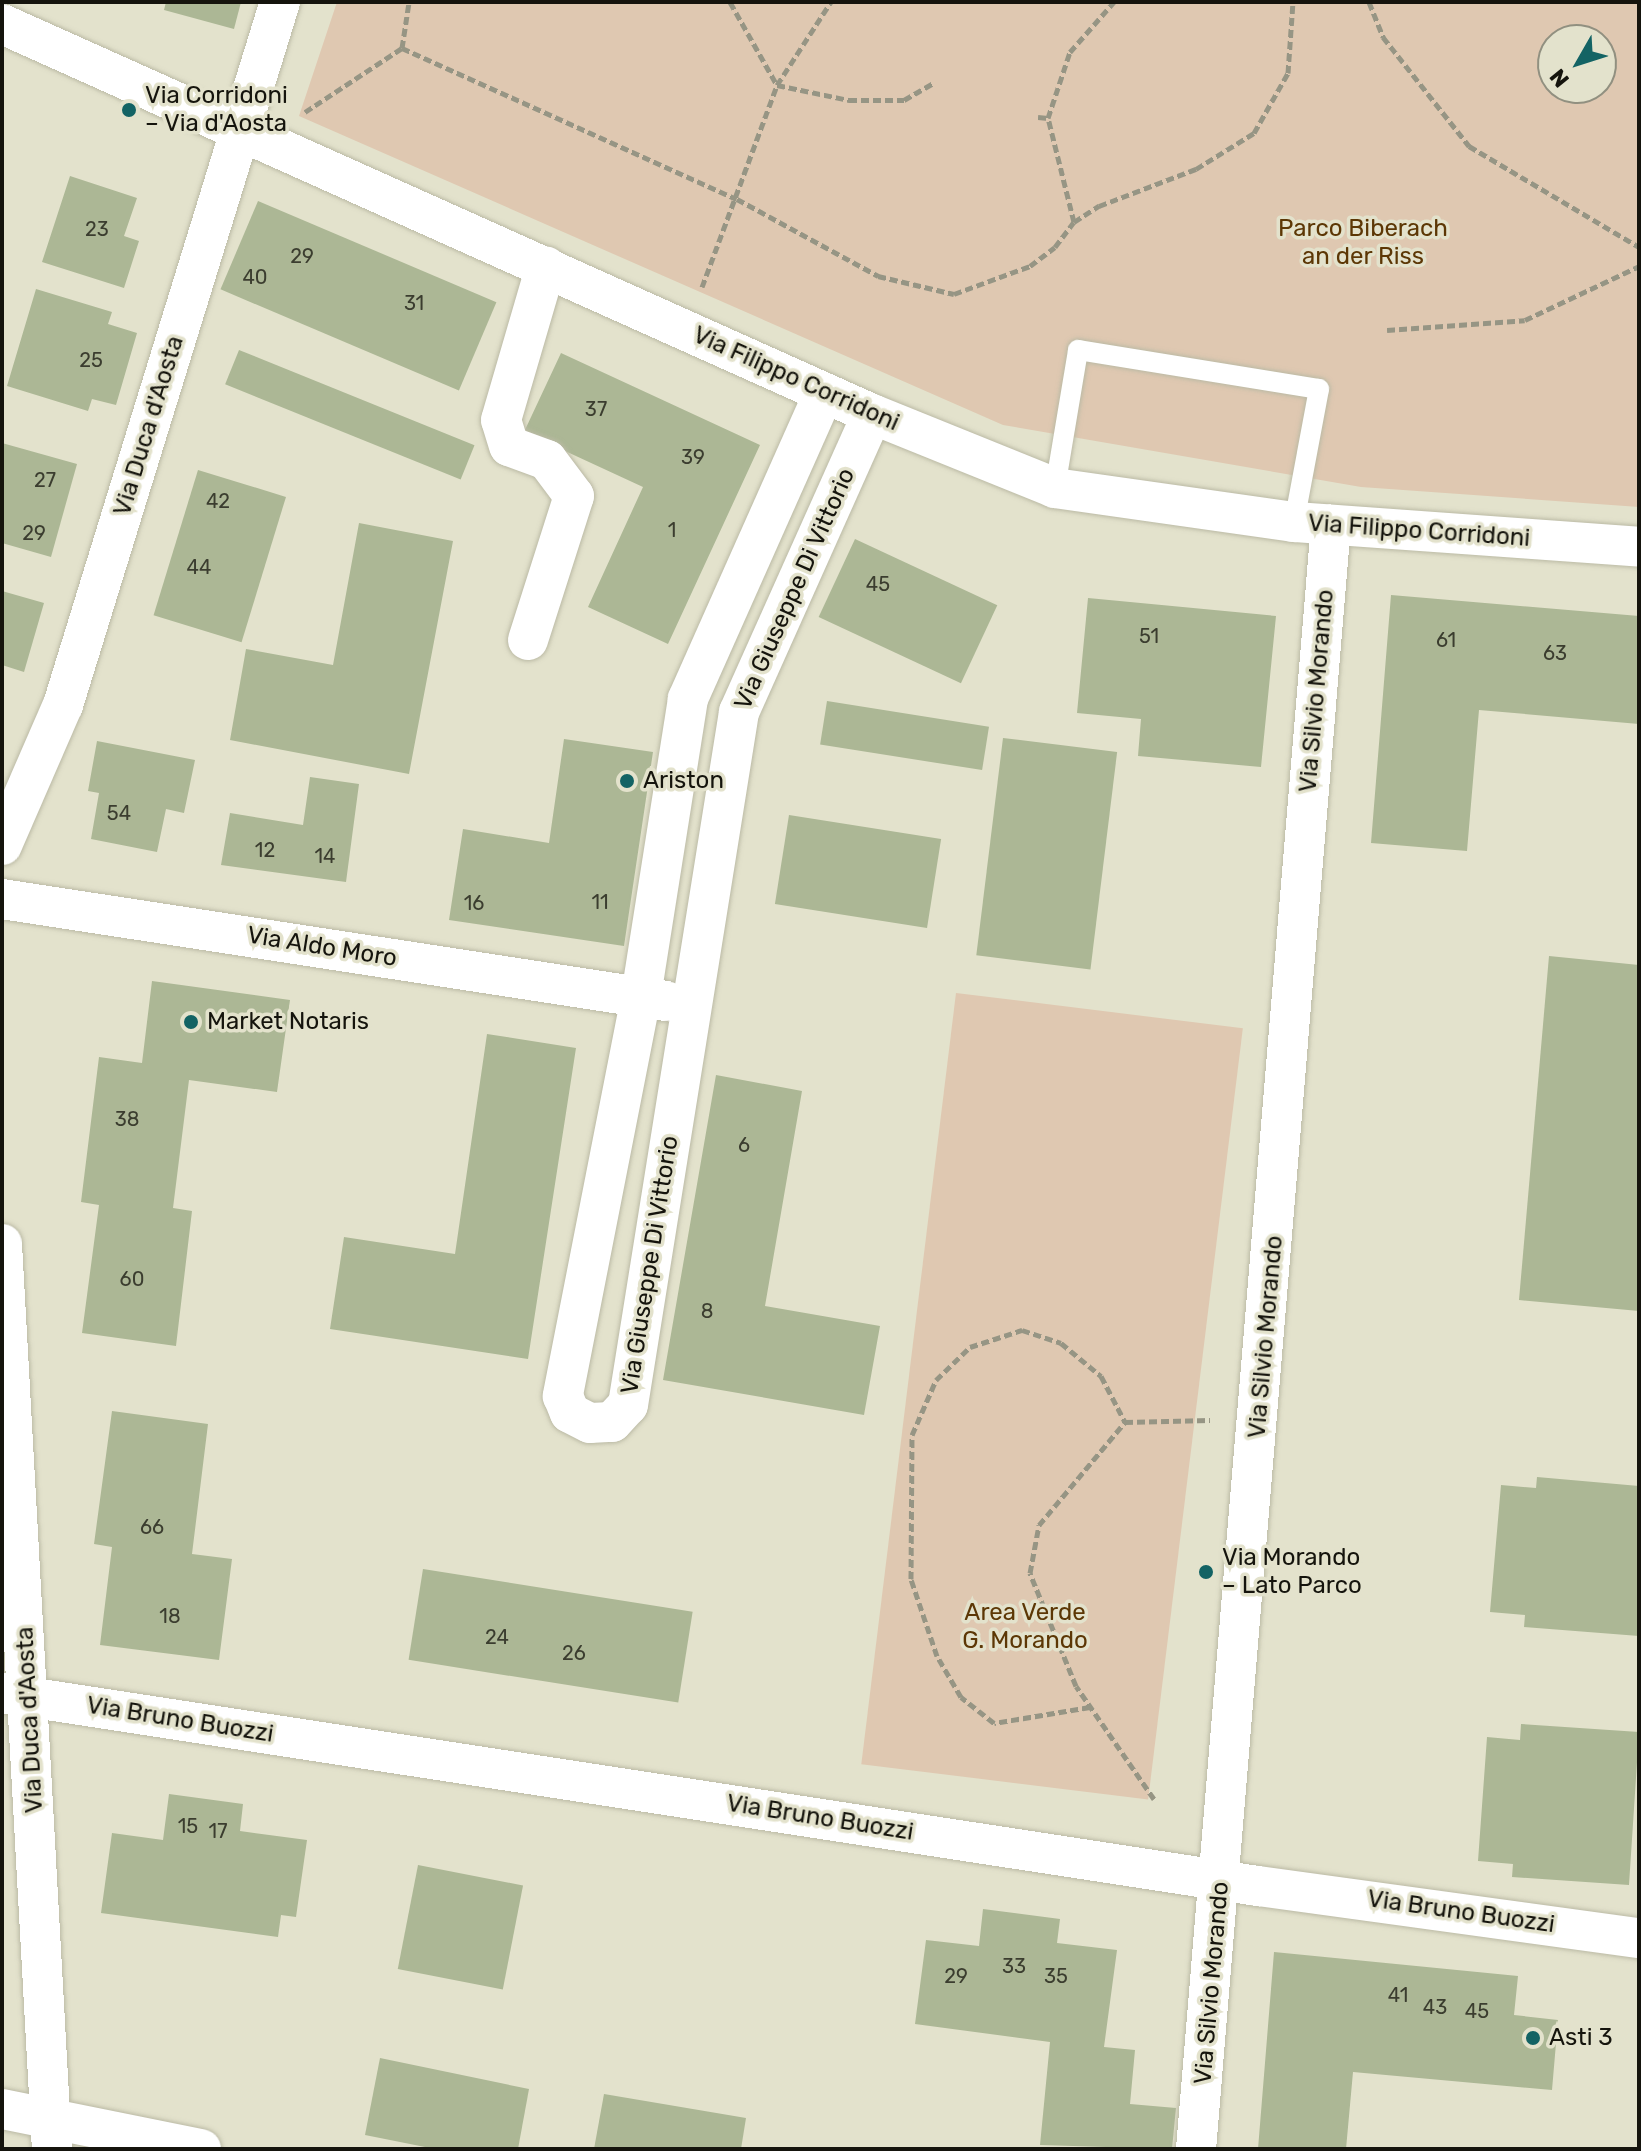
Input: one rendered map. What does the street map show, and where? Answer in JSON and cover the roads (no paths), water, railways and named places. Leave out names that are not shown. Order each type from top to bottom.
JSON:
[{"type":"street","name":"Via Duca d'Aosta","points":[[2,845],[63,705],[280,2]]},
{"type":"street","name":"Via Filippo Corridoni","points":[[2,24],[241,128],[824,393],[1055,488],[1312,524],[1639,547]]},
{"type":"street","points":[[528,640],[574,496],[547,460],[509,446],[501,420],[546,266]]},
{"type":"street","name":"Via Giuseppe Di Vittorio","points":[[824,393],[688,699],[641,997],[563,1396],[570,1413],[590,1423],[612,1422],[628,1405],[739,712],[872,414]]},
{"type":"street","name":"Via Silvio Morando","points":[[1196,2149],[1240,1882],[1259,1423],[1312,524]]},
{"type":"street","name":"Via Aldo Moro","points":[[2,899],[692,1005]]},
{"type":"street","name":"Via Duca d'Aosta","points":[[2,1244],[16,1695],[52,2135]]},
{"type":"street","name":"Via Bruno Buozzi","points":[[16,1695],[1240,1882],[1639,1938]]},
{"type":"street","points":[[2,2109],[52,2135],[201,2149]]},
{"type":"lane","points":[[1055,488],[1078,350],[1319,389],[1312,524]]},
{"type":"place","name":"Via Corridoni – Via d'Aosta","points":[[129,110]]},
{"type":"place","name":"Ariston","points":[[627,781]]},
{"type":"place","name":"Market Notaris","points":[[191,1022]]},
{"type":"place","name":"Via Morando – Lato Parco","points":[[1206,1572]]},
{"type":"place","name":"Asti 3","points":[[1533,2038]]},
{"type":"park label","name":"Parco Biberach an der Riss","points":[[1363,243]]},
{"type":"park label","name":"Area Verde G. Morando","points":[[1025,1627]]}]
